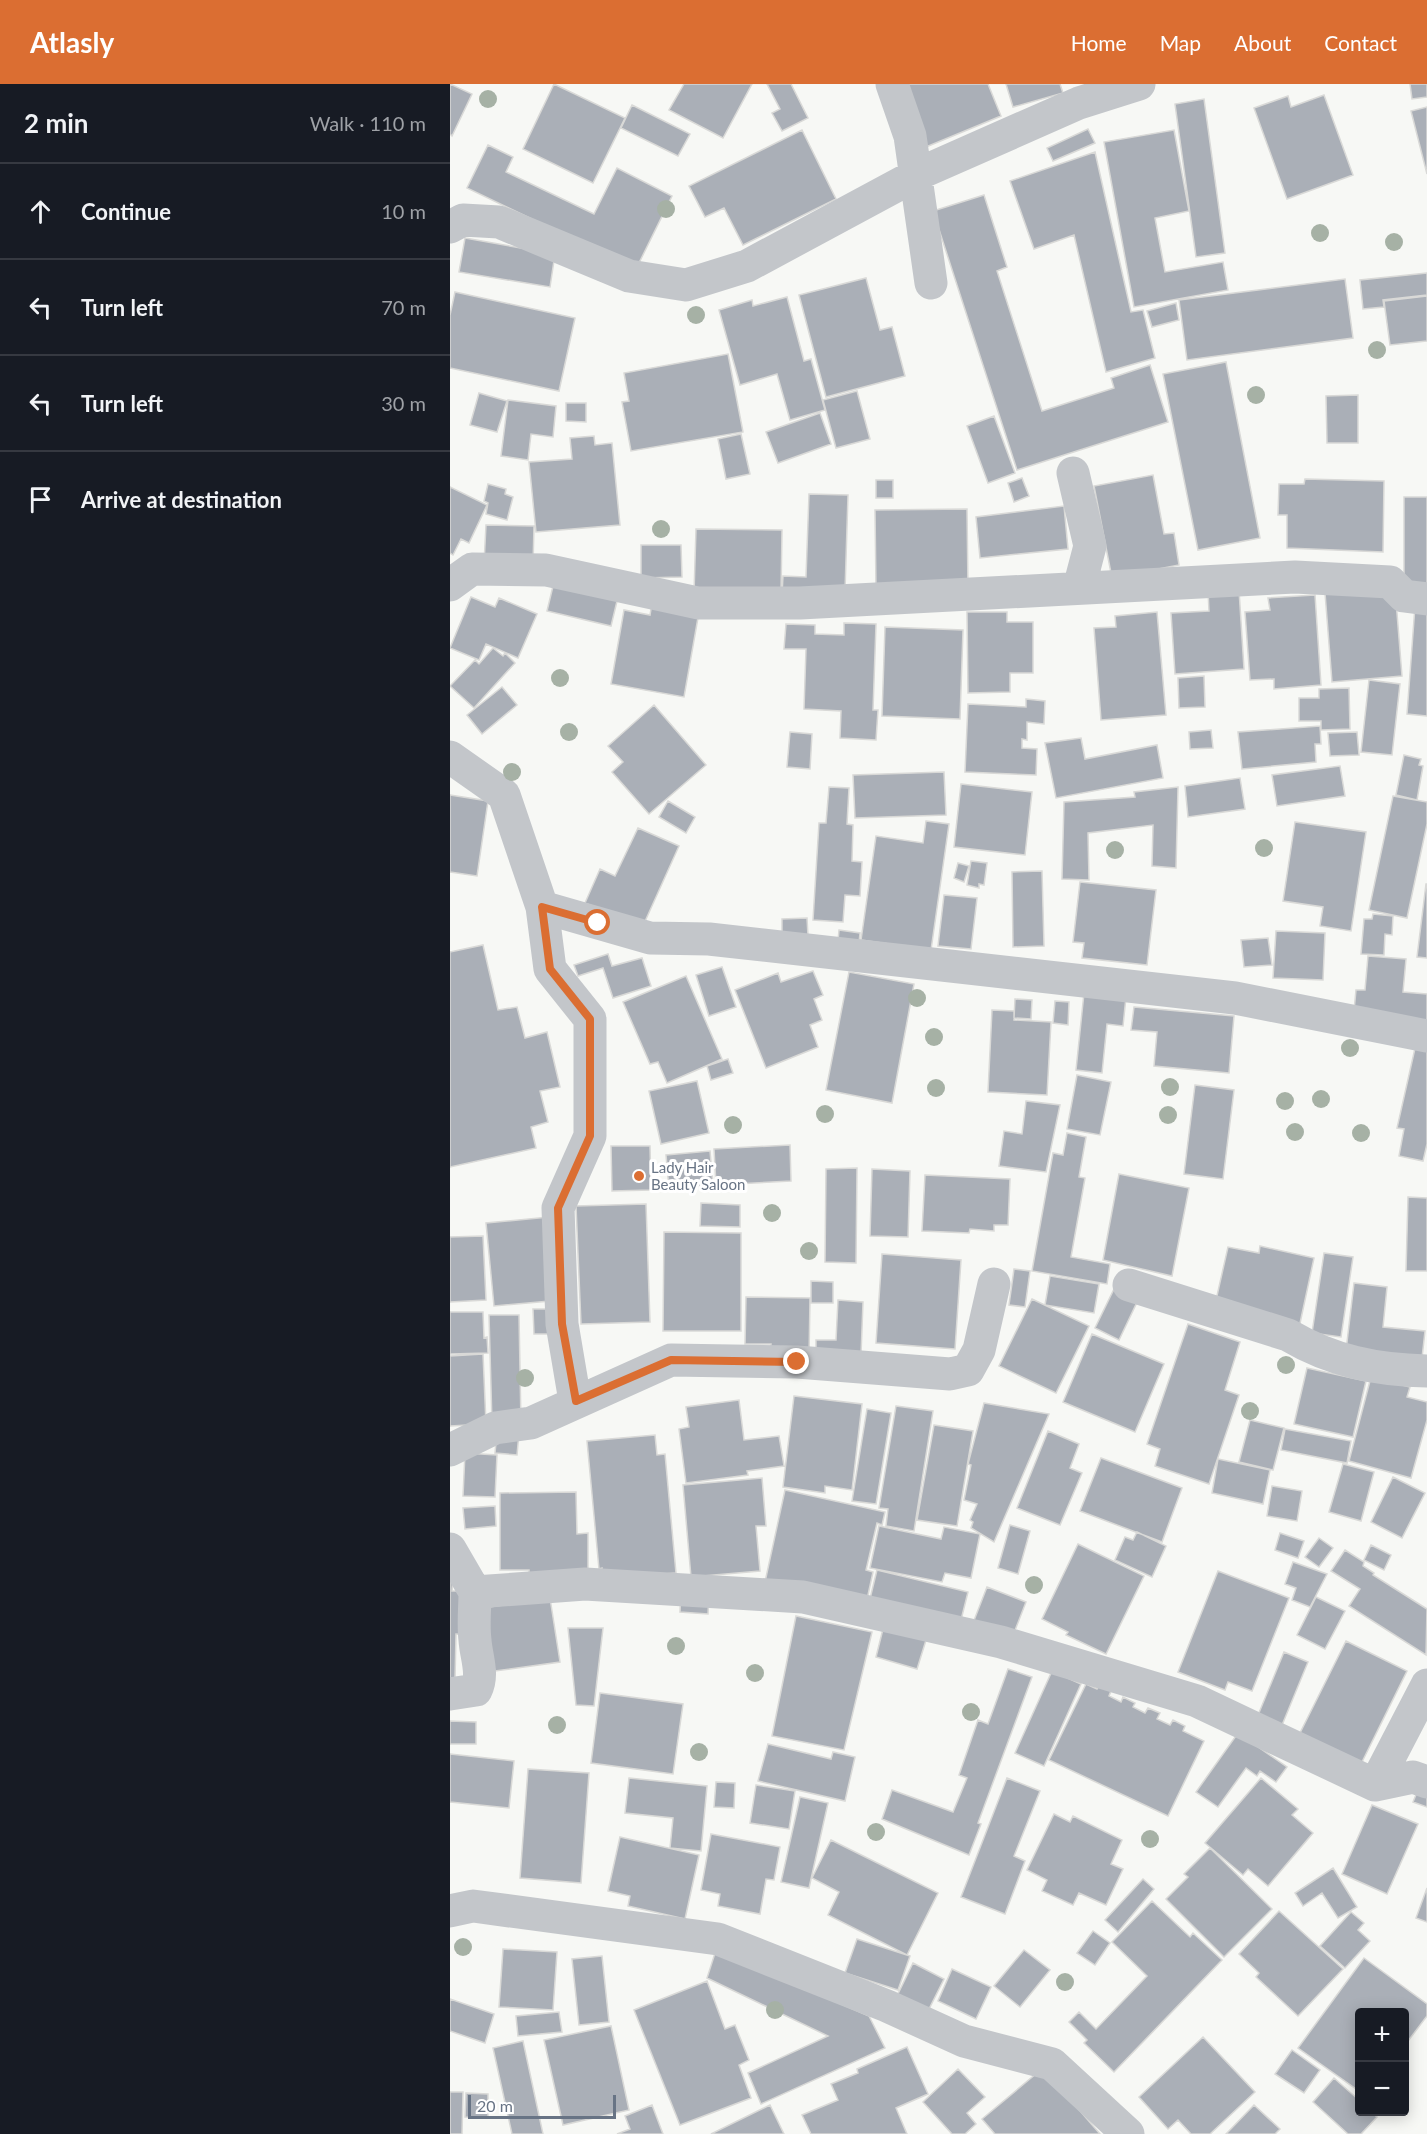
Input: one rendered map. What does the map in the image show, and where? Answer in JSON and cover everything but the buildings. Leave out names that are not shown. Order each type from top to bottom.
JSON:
[{"type":"street","points":[[892,84],[910,136],[918,174],[931,283]]},
{"type":"street","points":[[450,227],[463,220],[499,222],[629,276],[686,285],[747,266],[918,174],[1079,103],[1139,84]]},
{"type":"street","points":[[1072,473],[1090,546],[1078,588]]},
{"type":"street","points":[[450,585],[472,568],[546,570],[698,603],[800,603],[1306,577],[1389,582],[1404,596],[1427,599]]},
{"type":"street","points":[[450,757],[504,795],[542,907],[550,969],[590,1019],[590,1136],[558,1208],[562,1324],[576,1401]]},
{"type":"street","points":[[542,907],[650,938],[709,939],[1235,998],[1427,1036]]},
{"type":"street","points":[[450,1450],[495,1428],[531,1423],[671,1360],[797,1362],[950,1374],[968,1370],[979,1350],[994,1284]]},
{"type":"street","points":[[1129,1285],[1288,1335],[1308,1347],[1342,1361],[1427,1371]]},
{"type":"street","points":[[450,1549],[475,1592],[474,1638],[480,1671],[476,1690],[450,1694]]},
{"type":"street","points":[[475,1592],[585,1584],[803,1597],[1001,1642],[1197,1701],[1375,1785],[1413,1777],[1427,1782]]},
{"type":"street","points":[[1375,1785],[1427,1685]]},
{"type":"street","points":[[450,1911],[473,1906],[718,1939],[887,2006],[964,2041],[1052,2064],[1128,2134]]},
{"type":"place","name":"Lady Hair Beauty Saloon","points":[[639,1176]]},
{"type":"route","points":[[598,923],[542,907],[550,969],[590,1019],[590,1136],[558,1208],[562,1324],[576,1401],[671,1360],[797,1362]]}]
